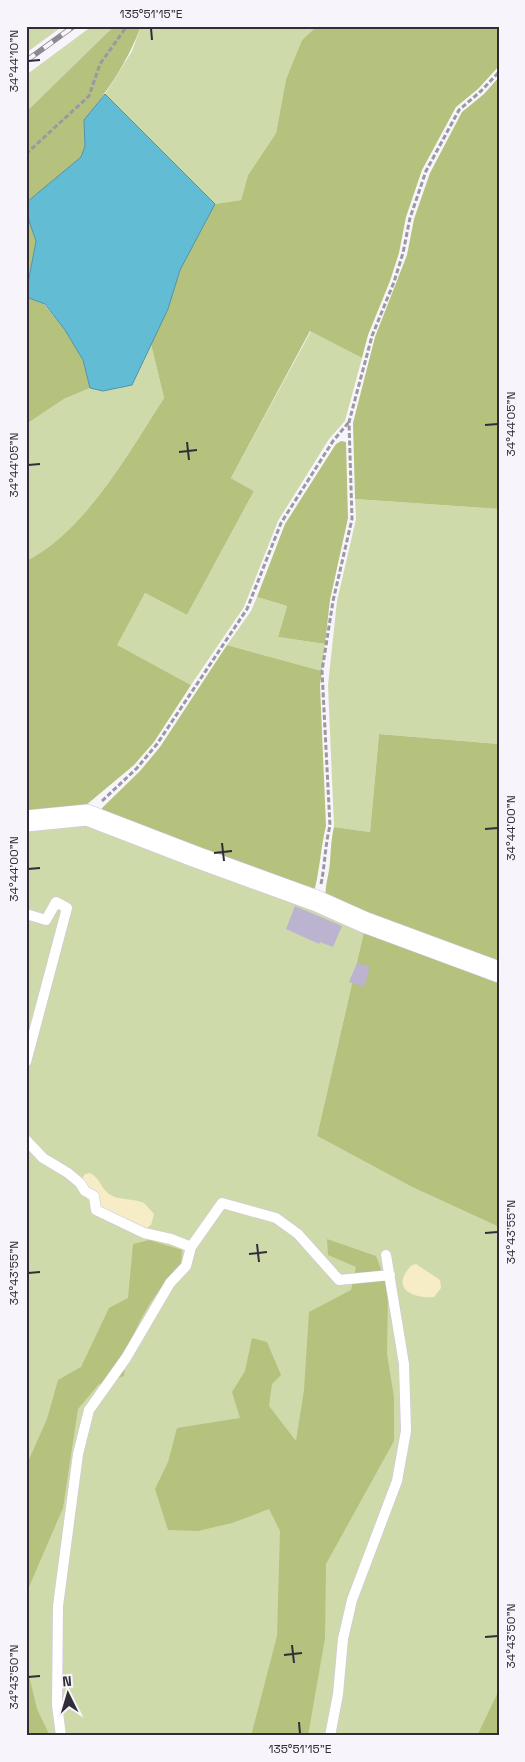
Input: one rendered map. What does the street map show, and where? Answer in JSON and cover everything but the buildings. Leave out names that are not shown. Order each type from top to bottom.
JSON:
[{"type":"street","points":[[26,821],[86,815],[318,901],[364,922],[499,972]]},
{"type":"lane","points":[[26,914],[46,920],[56,902],[67,908],[26,1062]]},
{"type":"lane","points":[[26,1140],[43,1158],[68,1173],[80,1183],[85,1191],[94,1196],[96,1210],[104,1216],[125,1222],[144,1233],[171,1239],[191,1247]]},
{"type":"lane","points":[[61,1736],[57,1705],[58,1606],[78,1454],[89,1410],[126,1358],[170,1283],[186,1266],[191,1247],[222,1203],[276,1218],[298,1234],[339,1280],[390,1275]]},
{"type":"lane","points":[[330,1736],[338,1694],[343,1638],[352,1600],[397,1481],[406,1430],[404,1364],[386,1255]]},
{"type":"path","points":[[26,154],[90,96],[100,64],[127,26]]},
{"type":"path","points":[[318,901],[330,826],[322,671],[334,601],[352,519],[349,422],[372,336],[394,282],[403,254],[410,218],[426,172],[459,110],[499,72]]},
{"type":"path","points":[[86,815],[137,768],[178,715],[211,661],[248,609],[281,522],[332,442],[349,422]]},
{"type":"green space","points":[[26,26],[63,26],[26,53]]},
{"type":"green space","points":[[92,26],[114,26],[26,112],[26,75]]},
{"type":"green space","points":[[114,26],[141,26],[117,75],[84,120],[85,146],[81,157],[27,202],[29,221],[36,241],[26,294],[26,112]]},
{"type":"green space","points":[[141,26],[317,26],[302,40],[286,79],[276,133],[248,175],[241,200],[215,204],[105,94],[132,51]]},
{"type":"green space","points":[[317,26],[499,26],[499,66],[478,89],[456,107],[422,170],[406,217],[399,253],[368,335],[362,358],[310,331],[231,478],[254,491],[187,615],[145,593],[117,645],[191,685],[154,742],[134,765],[85,806],[26,813],[26,561],[47,548],[68,531],[86,511],[121,466],[164,398],[151,344],[168,309],[180,270],[215,204],[241,200],[248,175],[276,133],[286,79],[302,40]]},
{"type":"green space","points":[[499,77],[499,509],[355,499],[353,423],[375,337],[407,255],[414,219],[430,173],[462,112],[484,94]]},
{"type":"green space","points":[[26,297],[44,304],[65,330],[83,360],[90,388],[64,399],[28,423],[26,427]]},
{"type":"green space","points":[[311,331],[362,358],[345,421],[329,439],[278,521],[244,607],[191,685],[116,645],[145,593],[187,615],[254,491],[231,478]]},
{"type":"green space","points":[[151,344],[164,398],[121,466],[86,511],[68,531],[47,548],[26,561],[28,423],[64,399],[90,388],[103,391],[132,385]]},
{"type":"green space","points":[[341,441],[346,442],[348,518],[330,600],[325,644],[278,637],[287,606],[257,597],[285,524],[336,444]]},
{"type":"green space","points":[[355,499],[499,509],[499,744],[379,734],[370,832],[334,827],[328,685],[337,601],[356,519]]},
{"type":"green space","points":[[257,597],[287,606],[278,637],[325,644],[322,671],[227,645],[251,611]]},
{"type":"green space","points":[[227,645],[322,671],[320,685],[326,826],[315,888],[307,893],[101,817],[102,808],[140,771],[160,747]]},
{"type":"green space","points":[[379,734],[499,744],[499,967],[326,901],[326,886],[334,827],[370,832]]},
{"type":"green space","points":[[92,822],[365,927],[317,1136],[412,1187],[499,1227],[499,1736],[26,1736],[26,828]]},
{"type":"green space","points":[[365,927],[499,978],[499,1227],[412,1187],[317,1136]]},
{"type":"green space","points":[[327,1239],[376,1256],[388,1288],[387,1354],[394,1397],[394,1441],[326,1564],[325,1638],[308,1736],[251,1736],[277,1636],[280,1531],[269,1509],[232,1523],[198,1531],[168,1530],[155,1489],[168,1462],[177,1428],[240,1418],[232,1392],[245,1371],[252,1338],[267,1342],[281,1375],[272,1384],[269,1406],[296,1441],[304,1390],[309,1312],[351,1290],[356,1267],[328,1255]]},
{"type":"green space","points":[[149,1240],[182,1250],[181,1265],[157,1293],[132,1337],[127,1352],[124,1376],[99,1384],[78,1409],[63,1508],[29,1587],[26,1629],[26,1466],[47,1419],[58,1380],[81,1367],[109,1308],[128,1298],[133,1244]]},
{"type":"green space","points":[[26,1663],[37,1709],[50,1736],[26,1736]]},
{"type":"green space","points":[[499,1690],[499,1736],[477,1736]]},
{"type":"sand","points":[[90,1173],[96,1177],[109,1194],[122,1199],[144,1203],[154,1214],[151,1225],[145,1229],[94,1205],[83,1195],[81,1180],[85,1174]]},
{"type":"sand","points":[[416,1264],[440,1280],[441,1288],[434,1297],[421,1297],[405,1289],[403,1278],[410,1267]]},
{"type":"water","points":[[105,94],[215,204],[180,270],[168,309],[132,385],[103,391],[90,388],[83,360],[65,330],[45,304],[26,297],[26,294],[36,241],[29,221],[27,202],[81,157],[85,146],[84,120]]},
{"type":"railway","points":[[26,61],[74,26]]}]
